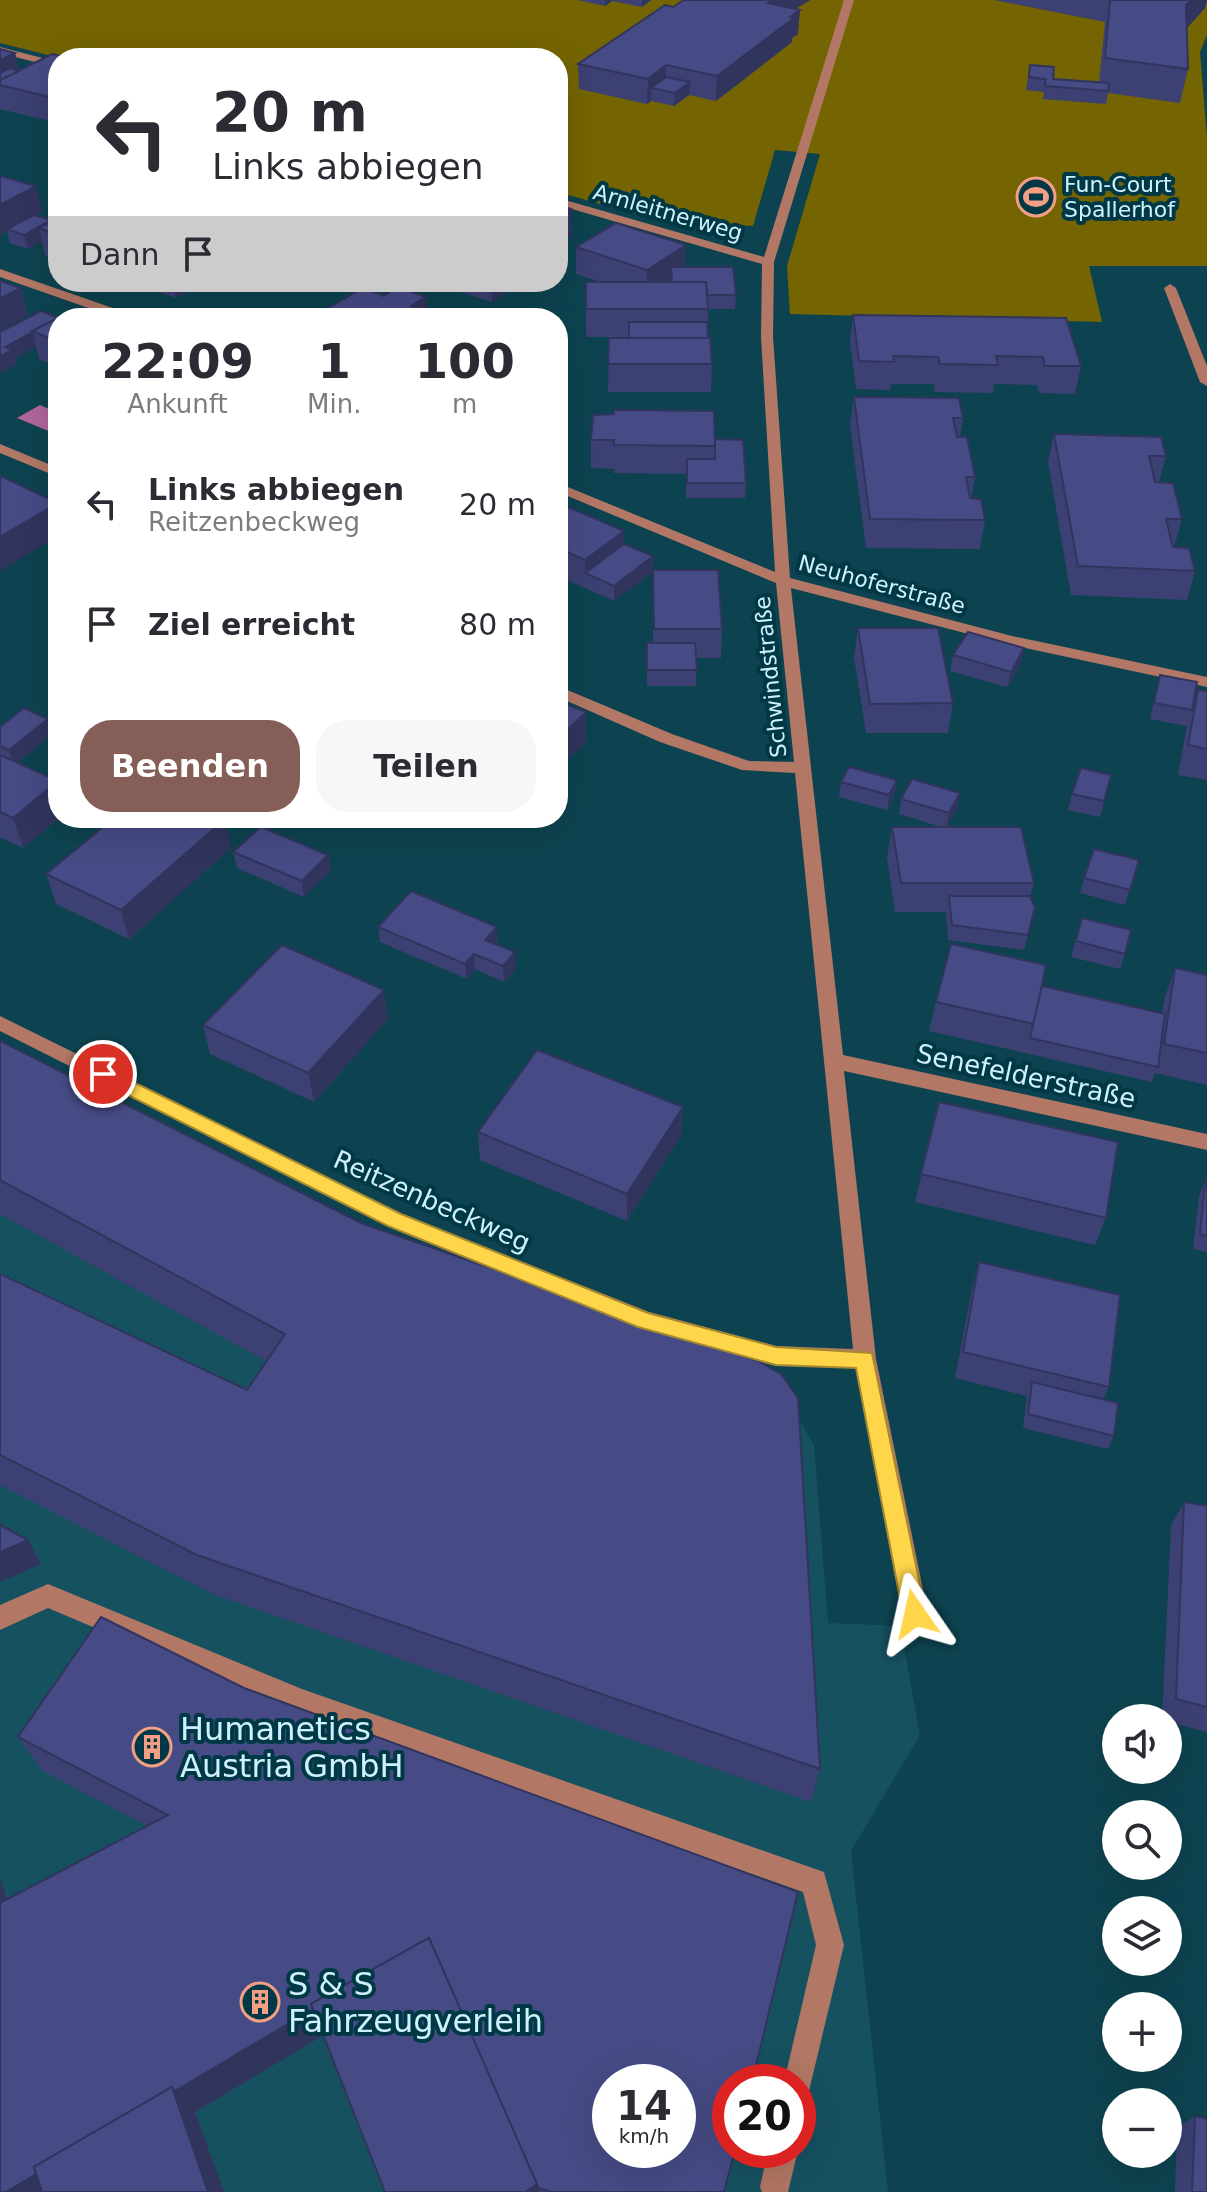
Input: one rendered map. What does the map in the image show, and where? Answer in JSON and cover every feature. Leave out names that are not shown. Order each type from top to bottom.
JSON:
[{"type":"street","name":"Schwindstraße","points":[[849,0],[768,262],[767,337],[783,581],[865,1359],[915,1614]]},
{"type":"street","points":[[0,50],[48,62]]},
{"type":"street","name":"Arnleitnerweg","points":[[568,204],[768,262]]},
{"type":"street","points":[[0,273],[48,290]]},
{"type":"street","points":[[1170,288],[1207,382]]},
{"type":"street","points":[[54,292],[100,308]]},
{"type":"street","points":[[0,448],[48,469]]},
{"type":"street","name":"Neuhoferstraße","points":[[568,491],[783,581],[1011,640],[1207,682]]},
{"type":"street","points":[[568,695],[666,738],[748,766],[801,768]]},
{"type":"street","name":"Reitzenbeckweg","points":[[0,1023],[394,1220],[646,1321],[776,1356],[865,1359]]},
{"type":"street","name":"Senefelderstraße","points":[[834,1061],[1207,1142]]},
{"type":"street","points":[[0,1618],[48,1596],[301,1702],[814,1882],[830,1945],[803,2064]]},
{"type":"street","points":[[775,2187],[779,2168]]},
{"type":"shaded area","points":[[0,0],[1207,0],[1207,35],[1200,52],[1207,137],[1207,266],[1089,266],[1102,322],[790,314],[787,266],[820,154],[775,150],[753,226],[659,221],[568,195],[568,48],[48,48],[48,55],[0,43]]},
{"type":"shaded area","points":[[40,405],[48,409],[48,431],[17,418]]},
{"type":"shaded area","points":[[0,1050],[379,1242],[799,1419],[814,1445],[828,1623],[900,1626],[920,1735],[851,1851],[888,2192],[0,2192]]},
{"type":"building","points":[[684,0],[773,0],[768,3],[800,10],[790,17],[794,18],[717,76],[666,65],[648,79],[578,64],[665,5],[673,7]]},
{"type":"building","points":[[1110,0],[1191,0],[1186,5],[1188,69],[1105,58]]},
{"type":"building","points":[[0,49],[15,53],[0,60]]},
{"type":"building","points":[[48,56],[48,97],[0,85],[0,80]]},
{"type":"building","points":[[1030,65],[1054,67],[1053,79],[1109,83],[1108,91],[1045,86],[1046,79],[1029,77]]},
{"type":"building","points":[[10,68],[19,71],[0,80],[0,73]]},
{"type":"building","points":[[666,77],[690,82],[675,93],[651,88]]},
{"type":"building","points":[[0,176],[36,186],[0,205]]},
{"type":"building","points":[[34,215],[48,219],[24,235],[7,229]]},
{"type":"building","points":[[616,223],[686,245],[647,270],[576,247]]},
{"type":"building","points":[[671,267],[733,267],[736,295],[707,295],[706,282],[672,282]]},
{"type":"building","points":[[0,281],[21,288],[0,299]]},
{"type":"building","points":[[586,282],[706,282],[708,309],[586,309]]},
{"type":"building","points":[[356,292],[374,292],[384,296],[390,292],[412,292],[426,297],[411,306],[416,308],[328,308]]},
{"type":"building","points":[[41,311],[48,314],[48,324],[5,347],[13,350],[0,356],[0,332]]},
{"type":"building","points":[[853,315],[1066,318],[1081,366],[1045,366],[1043,357],[996,356],[998,365],[940,364],[938,357],[893,356],[894,362],[859,361]]},
{"type":"building","points":[[629,322],[707,322],[708,338],[629,338]]},
{"type":"building","points":[[48,323],[48,338],[32,331]]},
{"type":"building","points":[[609,338],[710,338],[712,364],[608,364]]},
{"type":"building","points":[[854,397],[959,398],[963,418],[953,418],[957,437],[967,437],[975,477],[966,477],[970,498],[981,499],[985,520],[870,519]]},
{"type":"building","points":[[614,410],[714,411],[715,446],[614,445],[614,440],[591,440],[593,415],[614,414]]},
{"type":"building","points":[[1054,434],[1161,437],[1166,456],[1149,456],[1155,482],[1173,483],[1182,519],[1166,519],[1173,547],[1189,548],[1195,571],[1078,566]]},
{"type":"building","points":[[715,439],[743,440],[746,483],[687,483],[687,459],[715,459]]},
{"type":"building","points":[[0,476],[48,498],[48,509],[0,537]]},
{"type":"building","points":[[568,507],[624,531],[585,560],[568,552]]},
{"type":"building","points":[[624,544],[653,556],[614,586],[585,573]]},
{"type":"building","points":[[653,570],[718,570],[722,629],[654,629]]},
{"type":"building","points":[[858,628],[938,628],[953,703],[870,704]]},
{"type":"building","points":[[968,632],[1024,648],[1011,672],[953,655]]},
{"type":"building","points":[[647,643],[695,643],[697,670],[647,670]]},
{"type":"building","points":[[1160,675],[1197,682],[1192,710],[1154,703]]},
{"type":"building","points":[[1198,690],[1207,691],[1207,749],[1188,745]]},
{"type":"building","points":[[568,705],[586,712],[568,729]]},
{"type":"building","points":[[24,708],[48,719],[9,750],[0,746],[0,727]]},
{"type":"building","points":[[0,755],[48,777],[48,789],[13,818],[0,812]]},
{"type":"building","points":[[849,767],[897,780],[889,795],[841,782]]},
{"type":"building","points":[[1081,768],[1111,775],[1104,801],[1072,794]]},
{"type":"building","points":[[912,779],[960,793],[949,813],[901,799]]},
{"type":"building","points":[[892,827],[1021,827],[1034,883],[901,883]]},
{"type":"building","points":[[102,828],[215,828],[121,910],[46,874]]},
{"type":"building","points":[[263,828],[328,855],[302,881],[233,852]]},
{"type":"building","points":[[1094,849],[1139,860],[1130,890],[1084,878]]},
{"type":"building","points":[[411,891],[497,927],[485,940],[515,952],[503,966],[474,954],[465,964],[378,927]]},
{"type":"building","points":[[949,896],[1030,896],[1035,907],[1028,935],[952,925]]},
{"type":"building","points":[[1082,918],[1131,930],[1125,954],[1076,941]]},
{"type":"building","points":[[951,944],[1046,965],[1034,1024],[936,1002]]},
{"type":"building","points":[[282,945],[384,990],[308,1073],[203,1025]]},
{"type":"building","points":[[1175,968],[1207,975],[1207,1053],[1164,1044]]},
{"type":"building","points":[[1042,986],[1165,1014],[1158,1067],[1030,1038]]},
{"type":"building","points":[[0,1041],[361,1223],[758,1361],[781,1374],[798,1398],[820,1769],[197,1555],[0,1455],[0,1274],[247,1390],[285,1334],[0,1180]]},
{"type":"building","points":[[537,1050],[683,1107],[627,1194],[478,1132]]},
{"type":"building","points":[[939,1102],[1118,1142],[1106,1218],[921,1174]]},
{"type":"building","points":[[1207,1182],[1207,1236],[1200,1234]]},
{"type":"building","points":[[979,1262],[1120,1295],[1109,1387],[963,1352]]},
{"type":"building","points":[[1032,1382],[1118,1403],[1114,1436],[1028,1414]]},
{"type":"building","points":[[1184,1502],[1207,1506],[1207,1707],[1176,1699]]},
{"type":"building","points":[[0,1525],[28,1540],[0,1552]]},
{"type":"building","points":[[101,1617],[244,1688],[798,1892],[756,2064],[712,2064],[712,2168],[730,2168],[724,2192],[552,2192],[538,2188],[429,1938],[311,2004],[313,2009],[175,2091],[172,2087],[34,2167],[36,2174],[6,2192],[0,2192],[0,1903],[168,1815],[18,1737]]},
{"type":"building","points":[[429,1938],[537,2184],[525,2192],[385,2192],[311,2004]]},
{"type":"building","points":[[172,2087],[208,2192],[42,2192],[34,2167]]},
{"type":"building","points":[[1195,2116],[1207,2119],[1207,2192],[1192,2192]]},
{"type":"place","name":"Fun-Court Spallerhof","points":[[1036,197]]},
{"type":"place","name":"Humanetics Austria GmbH","points":[[152,1747]]},
{"type":"place","name":"S & S Fahrzeugverleih","points":[[260,2002]]},
{"type":"route","points":[[103,1074],[394,1220],[646,1321],[776,1356],[865,1359],[915,1614]]}]
